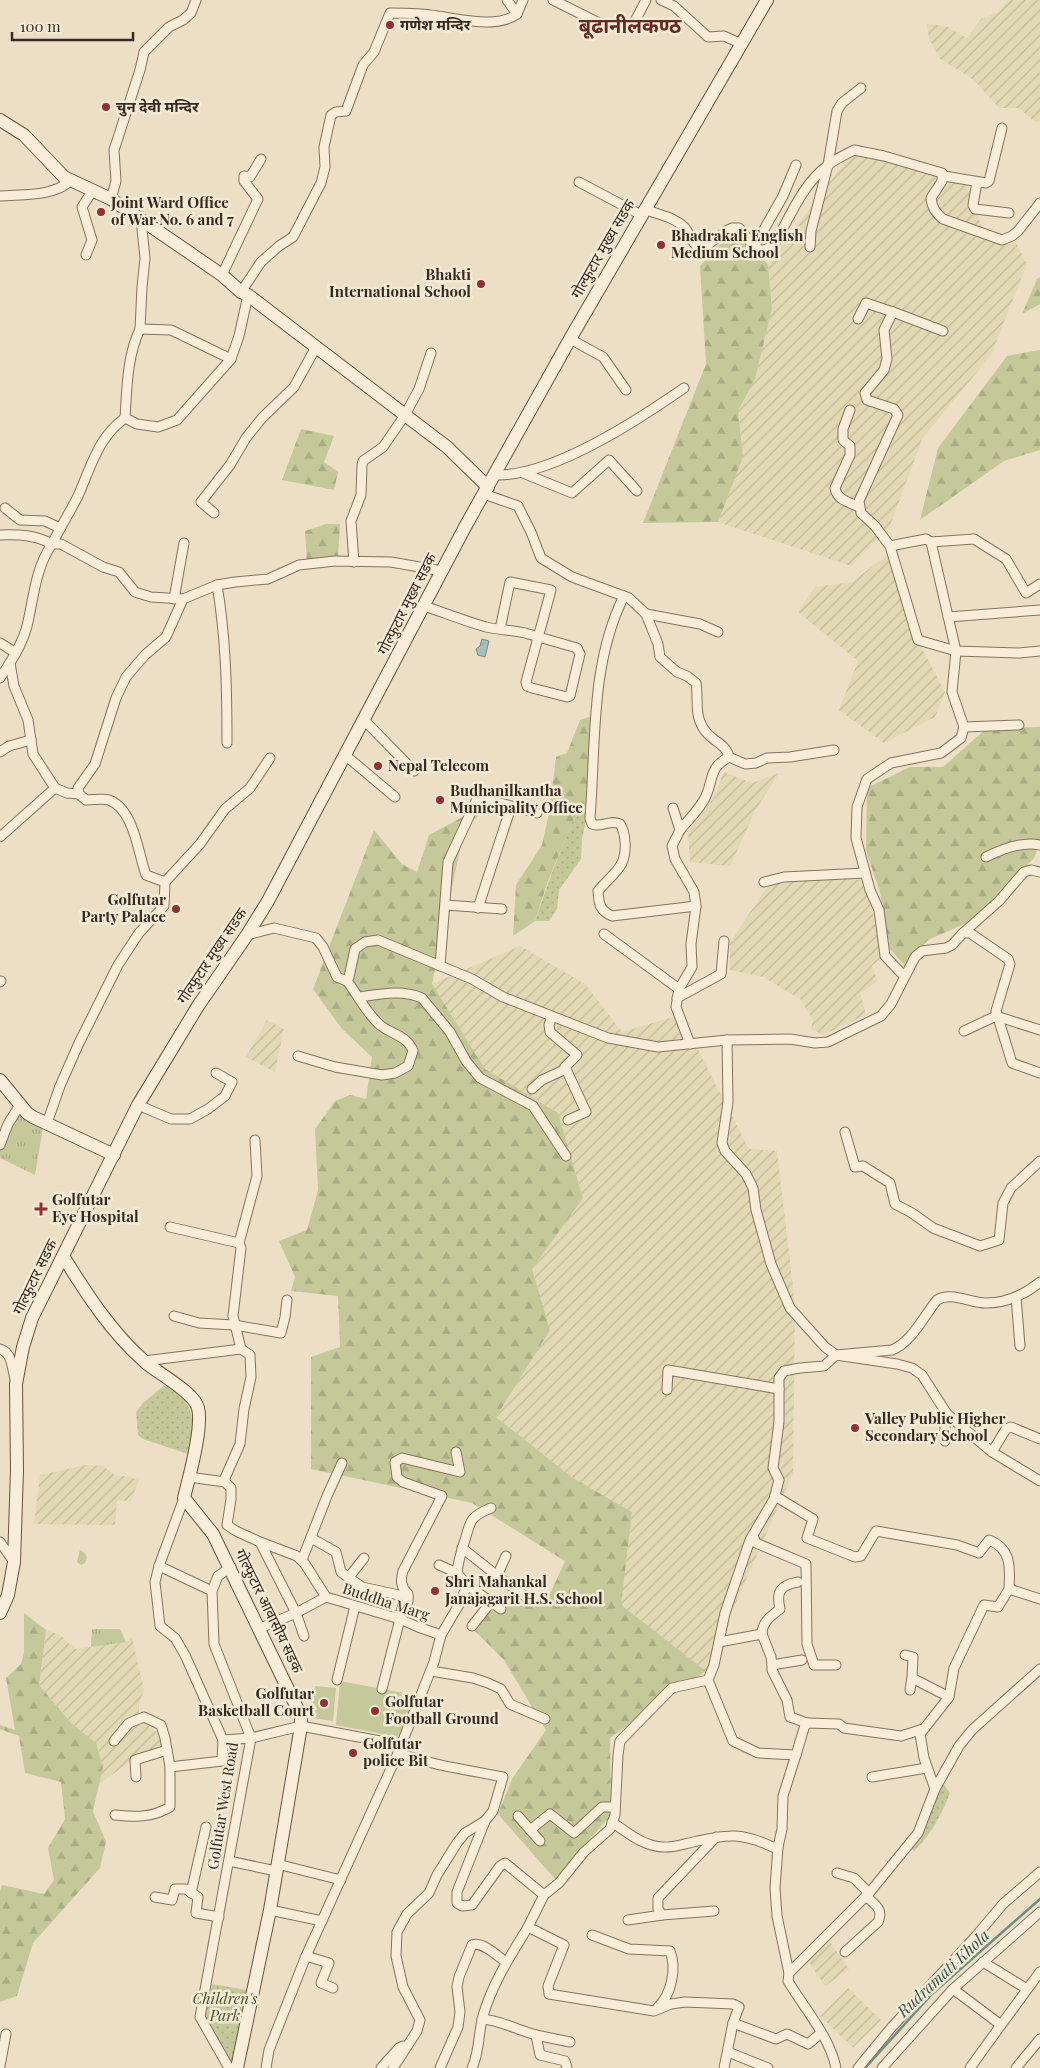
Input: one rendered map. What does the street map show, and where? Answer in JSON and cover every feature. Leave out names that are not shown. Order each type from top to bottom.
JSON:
[{"type":"main road","name":"गोल्फुटार मुख्य सडक","points":[[79,1224],[138,1105],[198,1006],[268,901],[486,490],[642,212],[767,0]]},
{"type":"main road","points":[[0,120],[24,135],[64,177],[111,199],[222,275],[447,447],[486,490]]},
{"type":"main road","points":[[0,1080],[20,1105],[33,1117],[114,1155]]},
{"type":"main road","name":"गोल्फुटार सडक","points":[[0,1613],[8,1595],[14,1562],[17,1470],[16,1384],[23,1347],[32,1318],[79,1224]]},
{"type":"main road","points":[[63,1256],[104,1318],[144,1361],[188,1394],[198,1407],[199,1424],[184,1498]]},
{"type":"main road","name":"गोल्फुटार आवासीय सडक","points":[[184,1498],[213,1534],[301,1716],[301,1726],[270,1910],[237,2068]]},
{"type":"street","points":[[111,199],[116,181],[114,150],[144,52],[169,27],[192,13],[196,0]]},
{"type":"street","points":[[507,0],[517,14]]},
{"type":"street","points":[[125,418],[136,424],[158,426],[177,420],[231,359],[239,336],[245,293],[261,262],[279,246],[293,237],[321,183],[325,167],[324,146],[330,115],[346,111],[363,65],[374,52],[390,13],[436,15],[465,22],[508,21],[517,14],[523,0]]},
{"type":"street","points":[[553,0],[599,23],[633,25],[646,0]]},
{"type":"street","points":[[661,0],[674,6],[708,37],[724,36],[742,44]]},
{"type":"street","points":[[810,247],[811,231],[828,165],[837,111],[842,103],[861,88]]},
{"type":"street","points":[[579,182],[642,212],[678,221],[685,228],[695,245],[699,247],[705,247],[732,228],[739,228],[754,247],[760,251],[768,250],[775,243],[803,192],[816,175],[828,165],[854,150],[884,156],[937,171],[944,176],[986,183],[991,178],[1002,128]]},
{"type":"street","points":[[222,275],[258,198],[244,181],[244,176],[250,176],[261,159]]},
{"type":"street","points":[[754,247],[779,203],[796,165]]},
{"type":"street","points":[[944,176],[931,198],[932,206],[936,213],[943,219],[1002,240],[1018,231],[1040,203]]},
{"type":"street","points":[[0,196],[41,193],[66,186],[71,180]]},
{"type":"street","points":[[977,182],[973,205],[975,208],[1009,213]]},
{"type":"street","points":[[86,255],[92,240],[82,207],[94,190]]},
{"type":"street","points":[[125,418],[128,380],[135,339],[140,329],[145,258],[141,219]]},
{"type":"street","points":[[858,319],[866,303],[943,331]]},
{"type":"street","points":[[893,312],[884,330],[887,359],[884,370],[865,393],[867,400],[894,409],[898,415],[859,501],[861,513],[890,546],[918,640],[956,651],[1018,653],[1040,651]]},
{"type":"street","points":[[140,329],[171,330],[231,359]]},
{"type":"street","points":[[570,339],[604,357],[626,390]]},
{"type":"street","points":[[214,513],[201,502],[230,465],[246,438],[262,418],[294,387],[316,347]]},
{"type":"street","points":[[354,562],[351,521],[361,495],[363,462],[384,447],[405,415],[419,389],[431,353]]},
{"type":"street","points":[[495,475],[522,473],[585,448],[643,416],[684,388]]},
{"type":"street","points":[[850,410],[842,440],[850,446],[850,455],[835,488],[839,498],[859,507]]},
{"type":"street","points":[[0,678],[16,653],[27,628],[33,589],[43,557],[52,544],[77,496],[100,445],[113,426],[125,418]]},
{"type":"street","points":[[522,473],[572,492],[609,460],[637,492]]},
{"type":"street","points":[[486,490],[518,506],[531,532],[540,558],[572,577],[629,598],[646,614],[658,644],[660,657],[677,672],[696,683],[696,706],[701,723],[706,732],[727,749],[729,757]]},
{"type":"street","points":[[5,508],[20,520],[44,521],[60,528]]},
{"type":"street","points":[[0,535],[39,537],[52,544],[61,544],[103,567],[119,572],[135,592],[151,597],[179,599],[217,585],[268,579],[299,565],[335,561],[391,562],[442,570]]},
{"type":"street","points":[[890,546],[926,539],[931,542],[974,539],[1006,559],[1026,593],[1040,584]]},
{"type":"street","points":[[904,976],[885,956],[879,910],[870,890],[856,838],[857,807],[867,779],[891,763],[941,753],[962,738],[964,727],[952,692],[956,651],[931,542]]},
{"type":"street","points":[[79,794],[78,788],[95,764],[116,698],[126,677],[145,655],[166,637],[179,599],[184,543]]},
{"type":"street","points":[[424,606],[487,627],[539,637],[577,648],[579,652],[572,691],[567,697],[527,686],[526,682],[539,637],[551,590],[510,582],[500,629]]},
{"type":"street","points":[[217,585],[222,613],[227,699],[227,743]]},
{"type":"street","points":[[624,596],[614,616],[598,688],[590,818],[592,824],[598,826],[615,822],[620,824],[625,833],[625,842],[622,862],[598,890],[598,904],[603,912],[612,916],[696,906]]},
{"type":"street","points":[[948,617],[1040,610]]},
{"type":"street","points":[[646,614],[700,624],[718,632]]},
{"type":"street","points":[[0,643],[16,653]]},
{"type":"street","points":[[10,664],[14,686],[28,720],[33,754],[55,788],[66,793],[79,794],[86,800],[107,799],[116,803],[125,813],[133,828],[146,875],[165,882]]},
{"type":"street","points":[[364,720],[414,771]]},
{"type":"street","points":[[964,727],[1019,725]]},
{"type":"street","points":[[0,752],[10,746],[31,740]]},
{"type":"street","points":[[729,757],[746,764],[756,763],[767,758],[790,757],[834,750]]},
{"type":"street","points":[[345,755],[396,797]]},
{"type":"street","points":[[690,1044],[676,1007],[678,993],[692,967],[691,944],[696,906],[694,892],[675,859],[672,846],[680,830],[706,797],[712,772],[717,765],[729,757]]},
{"type":"street","points":[[47,1124],[60,1086],[79,1043],[118,965],[139,933],[164,906],[165,882],[200,844],[225,809],[250,788],[270,758]]},
{"type":"street","points":[[0,837],[55,788]]},
{"type":"street","points":[[440,966],[448,862],[478,797],[537,813]]},
{"type":"street","points":[[478,908],[511,807]]},
{"type":"street","points":[[673,808],[680,830]]},
{"type":"street","points":[[986,856],[1000,850],[1026,844],[1040,846]]},
{"type":"street","points":[[347,980],[350,978],[355,949],[359,945],[372,940],[378,940],[472,979],[503,997],[552,1017],[608,1038],[633,1044],[658,1047],[726,1040],[790,1039],[815,1043],[828,1042],[881,1016],[891,1004],[911,962],[922,952],[946,948],[952,945],[999,901],[1024,872],[1031,870],[1040,872]]},
{"type":"street","points":[[764,882],[784,877],[865,873]]},
{"type":"street","points":[[445,905],[502,909]]},
{"type":"street","points":[[247,935],[274,928],[316,938],[324,946],[338,978],[347,980],[360,997],[369,1016],[382,1027],[410,1042],[413,1051],[408,1066],[396,1073],[382,1075],[335,1067],[298,1056]]},
{"type":"street","points":[[963,933],[970,933],[1008,959],[1010,964],[996,1016],[1012,1063],[1040,1073]]},
{"type":"street","points":[[604,934],[678,993]]},
{"type":"street","points":[[678,993],[721,974],[724,941]]},
{"type":"street","points":[[360,997],[388,993],[417,995],[422,998],[450,1032],[466,1061],[480,1078],[533,1106],[566,1156]]},
{"type":"street","points":[[964,1030],[996,1016],[1040,1030]]},
{"type":"street","points":[[552,1017],[550,1032],[577,1055],[565,1067],[586,1112],[568,1120]]},
{"type":"street","points":[[726,1040],[728,1102],[722,1143],[725,1151],[746,1174],[754,1188],[756,1210],[771,1264],[790,1308],[826,1347],[836,1355],[912,1368],[922,1375],[946,1414],[992,1452],[1040,1481]]},
{"type":"street","points":[[532,1089],[542,1080],[566,1069]]},
{"type":"street","points":[[138,1105],[171,1118],[190,1119],[208,1109],[225,1096],[232,1082],[216,1073]]},
{"type":"street","points":[[0,1145],[8,1124],[20,1105]]},
{"type":"street","points":[[845,1132],[855,1167],[863,1166],[890,1183],[895,1204],[933,1228],[980,1246],[999,1240],[1003,1204],[1011,1188],[1040,1161]]},
{"type":"street","points":[[225,1482],[240,1444],[244,1409],[251,1377],[250,1355],[241,1349],[233,1316],[241,1248],[239,1243],[257,1176],[255,1140]]},
{"type":"street","points":[[170,1227],[239,1243]]},
{"type":"street","points":[[796,1755],[758,1753],[733,1741],[708,1680],[725,1613],[752,1535],[775,1496],[779,1480],[773,1468],[779,1422],[779,1378],[784,1372],[800,1368],[824,1366],[836,1355],[897,1348],[907,1339],[936,1300],[941,1297],[949,1295],[967,1301],[987,1303],[1016,1297],[1028,1292],[1040,1282]]},
{"type":"street","points":[[1016,1297],[1020,1346]]},
{"type":"street","points":[[174,1316],[199,1323],[234,1325],[281,1333],[286,1317],[287,1300]]},
{"type":"street","points":[[0,1349],[10,1356],[16,1384]]},
{"type":"street","points":[[144,1361],[241,1349]]},
{"type":"street","points":[[667,1390],[668,1370],[779,1389]]},
{"type":"street","points":[[945,1441],[944,1423],[946,1414]]},
{"type":"street","points":[[992,1452],[1006,1428],[1011,1427],[1040,1438]]},
{"type":"street","points":[[382,1689],[400,1619],[408,1597],[400,1581],[403,1571],[442,1496],[404,1482],[397,1477],[395,1462],[402,1458],[460,1472],[456,1452]]},
{"type":"street","points":[[227,1525],[236,1531],[297,1556],[302,1560],[342,1464]]},
{"type":"street","points":[[189,1477],[225,1482],[231,1488],[232,1499],[227,1525],[213,1534]]},
{"type":"street","points":[[775,1496],[813,1519],[807,1538],[855,1557],[861,1556],[876,1531],[957,1545],[979,1553],[990,1540],[999,1544],[1005,1552],[1010,1566],[1009,1589],[998,1607],[984,1605],[954,1668],[949,1697],[920,1734],[927,1768],[935,1789]]},
{"type":"street","name":"Golfutar West Road","points":[[184,1498],[158,1566],[155,1582],[160,1626],[175,1638],[186,1655],[223,1740],[251,1738],[200,2017],[229,2068]]},
{"type":"street","points":[[457,1573],[459,1555],[470,1521],[479,1513],[491,1508]]},
{"type":"street","points":[[752,1535],[756,1543],[806,1564],[807,1644],[814,1665],[836,1665]]},
{"type":"street","points":[[311,1538],[336,1552],[341,1572],[362,1587],[408,1597]]},
{"type":"street","points":[[0,1542],[14,1562]]},
{"type":"street","points":[[260,1542],[296,1613],[304,1636]]},
{"type":"street","points":[[462,1548],[497,1576],[529,1598]]},
{"type":"street","points":[[0,1555],[14,1562]]},
{"type":"street","points":[[497,1576],[506,1556]]},
{"type":"street","points":[[350,1577],[364,1558]]},
{"type":"street","name":"Buddha Marg","points":[[266,2068],[269,2050],[306,1956],[400,1749],[419,1696],[431,1671],[441,1634],[418,1628],[400,1619],[326,1597],[302,1560]]},
{"type":"street","points":[[439,1565],[457,1573],[466,1585],[501,1610]]},
{"type":"street","points":[[158,1566],[212,1591]]},
{"type":"street","points":[[230,1567],[218,1576],[212,1591],[214,1644],[251,1738],[301,1726],[400,1749],[425,1763],[447,1765],[503,1777],[493,1811],[485,1821],[457,1892],[457,1903],[462,1906],[472,1905],[504,1863],[544,1895]]},
{"type":"street","points":[[798,1582],[789,1583],[780,1590],[778,1596],[780,1609],[768,1618],[762,1628],[762,1634],[769,1650],[772,1670],[787,1700],[790,1717],[808,1723],[839,1724],[844,1728],[900,1736],[923,1729]]},
{"type":"street","points":[[441,1634],[460,1603],[466,1585]]},
{"type":"street","points":[[1009,1589],[1040,1599]]},
{"type":"street","points":[[258,1629],[296,1613],[326,1597]]},
{"type":"street","points":[[472,1626],[491,1602]]},
{"type":"street","points":[[337,1680],[355,1606]]},
{"type":"street","points":[[719,1642],[762,1634]]},
{"type":"street","points":[[905,1655],[913,1657],[910,1690]]},
{"type":"street","points":[[772,1665],[802,1660]]},
{"type":"street","points":[[790,1973],[868,1895],[918,1833],[935,1789],[959,1746],[972,1730],[1040,1669]]},
{"type":"street","points":[[431,1671],[473,1678],[488,1683],[501,1690],[510,1704],[545,1719]]},
{"type":"street","points":[[912,1678],[949,1697]]},
{"type":"street","points":[[472,2068],[476,2060],[486,2003],[506,1962],[528,1927],[544,1895],[559,1883],[584,1852],[610,1829],[615,1807],[620,1741],[672,1688],[708,1680]]},
{"type":"street","points":[[114,1741],[130,1723],[144,1716],[161,1725],[170,1767],[170,1808],[151,1816],[115,1815]]},
{"type":"street","points":[[808,1723],[805,1725],[783,1796],[782,1829],[778,1847],[775,1888],[777,1916],[790,1973],[788,1981],[834,2056],[836,2068]]},
{"type":"street","points":[[170,1767],[222,1761],[223,1740]]},
{"type":"street","points":[[136,1778],[135,1760],[167,1750]]},
{"type":"street","points":[[872,1777],[927,1768]]},
{"type":"street","points":[[530,1830],[550,1814],[574,1833],[602,1807],[615,1807]]},
{"type":"street","points":[[518,1816],[540,1841]]},
{"type":"street","points":[[392,2068],[417,2031],[420,2020],[402,1981],[396,1956],[397,1932],[407,1914],[429,1893],[437,1875],[457,1843],[465,1833],[485,1821]]},
{"type":"street","points":[[612,1822],[642,1842],[664,1847],[724,1835],[742,1836],[759,1840],[775,1848],[778,1847]]},
{"type":"street","points":[[191,1892],[206,1827]]},
{"type":"street","points":[[662,1914],[658,1909],[658,1898],[716,1837]]},
{"type":"street","points":[[228,1861],[276,1867],[341,1880]]},
{"type":"street","points":[[858,2068],[891,2028],[1003,1904],[1040,1872]]},
{"type":"street","points":[[837,1873],[854,1878],[880,1910],[881,1915],[878,1922],[845,1952]]},
{"type":"street","points":[[155,1897],[172,1900],[175,1890],[186,1889],[198,1897],[196,1914],[219,1916]]},
{"type":"street","points":[[270,1910],[322,1921]]},
{"type":"street","points":[[628,1920],[662,1914],[714,1911]]},
{"type":"street","points":[[882,2068],[953,1989],[1040,1912]]},
{"type":"street","points":[[528,1927],[564,1945],[548,1986],[549,1994],[654,2011],[671,2004],[685,2002],[733,2004],[739,2006],[733,2023],[724,2068]]},
{"type":"street","points":[[592,1935],[629,1950],[670,1952],[672,1973],[670,1989],[664,2002],[654,2011]]},
{"type":"street","points":[[440,2068],[458,2027],[460,2012],[457,1987],[459,1976],[472,1944],[476,1943],[484,1946],[506,1962]]},
{"type":"street","points":[[306,1956],[330,1963],[321,1983],[333,1988]]},
{"type":"street","points":[[983,1962],[1028,1989]]},
{"type":"street","points":[[970,2068],[1040,1972]]},
{"type":"street","points":[[953,1989],[1001,2025]]},
{"type":"street","points":[[482,2019],[493,2020],[521,2031],[570,2042]]},
{"type":"street","points":[[733,2023],[776,2039],[787,2034],[808,2044],[821,2033]]},
{"type":"street","points":[[0,2066],[6,2034]]},
{"type":"street","points":[[536,2034],[540,2056],[565,2061],[567,2068]]},
{"type":"street","points":[[1016,2068],[1040,2039]]},
{"type":"street","points":[[381,2068],[399,2048],[406,2047]]},
{"type":"street","points":[[728,2052],[768,2068]]},
{"type":"shaded area","points":[[1008,0],[1040,0],[1040,121],[1035,122],[1019,108],[999,108],[974,80],[940,59],[929,39],[927,24],[946,26],[967,38],[981,19],[999,12]]},
{"type":"shaded area","points":[[854,150],[963,176],[976,206],[983,234],[1016,243],[1027,264],[991,355],[922,439],[890,526],[851,566],[718,522],[743,457],[738,411],[755,379],[772,308],[768,264]]},
{"type":"shaded area","points":[[891,552],[920,645],[945,692],[935,717],[884,743],[839,710],[858,661],[798,612],[815,587],[852,582]]},
{"type":"shaded area","points":[[724,772],[752,783],[779,773],[755,811],[730,866],[690,862],[688,831],[713,799]]},
{"type":"shaded area","points":[[836,878],[861,880],[872,909],[881,958],[872,966],[878,981],[860,993],[866,1015],[823,1035],[811,1029],[813,1020],[800,999],[763,977],[730,970],[730,942],[768,886],[786,882]]},
{"type":"shaded area","points":[[520,946],[585,984],[622,1032],[680,1015],[749,1149],[777,1151],[795,1304],[793,1473],[706,1671],[620,1605],[632,1512],[573,1478],[496,1417],[550,1330],[532,1269],[583,1198],[558,1113],[485,1069],[432,984]]},
{"type":"shaded area","points":[[267,1020],[284,1029],[275,1072],[246,1057]]},
{"type":"shaded area","points":[[86,1465],[103,1466],[116,1476],[125,1476],[139,1480],[131,1501],[117,1500],[115,1525],[34,1524],[40,1475]]},
{"type":"shaded area","points":[[46,1630],[60,1635],[75,1649],[126,1642],[132,1637],[144,1690],[139,1704],[139,1719],[165,1738],[157,1749],[135,1758],[99,1784],[103,1767],[96,1743],[71,1723],[39,1685]]},
{"type":"shaded area","points":[[830,1942],[849,1969],[825,1986],[806,1958]]},
{"type":"shaded area","points":[[848,1988],[881,2020],[853,2048],[820,2016]]},
{"type":"green space","points":[[733,230],[768,264],[772,308],[755,379],[738,411],[743,457],[718,522],[643,523],[706,364],[700,266]]},
{"type":"green space","points":[[1040,277],[1040,304],[1022,314],[1037,279]]},
{"type":"green space","points":[[1040,350],[1040,450],[1004,461],[920,520],[938,448],[1007,356]]},
{"type":"green space","points":[[301,429],[334,436],[324,462],[338,472],[334,490],[282,480]]},
{"type":"green space","points":[[326,524],[340,524],[338,559],[307,562],[305,531]]},
{"type":"green space","points":[[592,716],[591,777],[548,881],[535,921],[513,936],[516,885],[542,845],[549,813],[556,757],[567,753],[580,720]]},
{"type":"green space","points":[[1040,727],[1040,843],[1034,858],[978,918],[928,940],[905,966],[890,949],[880,892],[866,851],[867,788],[910,767],[943,767],[987,728]]},
{"type":"green space","points":[[585,790],[590,792],[582,839],[581,859],[559,890],[557,909],[549,921],[535,921],[551,875]]},
{"type":"green space","points":[[477,806],[480,814],[464,830],[432,984],[485,1069],[558,1113],[583,1198],[532,1269],[550,1330],[496,1417],[573,1478],[632,1512],[621,1605],[706,1671],[610,1738],[611,1815],[555,1879],[498,1814],[512,1779],[546,1730],[504,1660],[473,1629],[505,1594],[545,1605],[565,1561],[472,1503],[311,1469],[311,1357],[340,1347],[338,1296],[291,1291],[295,1277],[279,1241],[307,1230],[318,1190],[315,1129],[335,1101],[350,1095],[366,1099],[372,1057],[342,1029],[313,989],[374,830],[402,864],[417,872],[429,835],[466,815]]},
{"type":"green space","points":[[17,1113],[43,1128],[35,1175],[0,1158],[0,1149]]},
{"type":"green space","points":[[167,1383],[183,1399],[191,1414],[192,1432],[188,1454],[143,1439],[138,1435],[136,1412],[143,1403]]},
{"type":"green space","points":[[80,1550],[85,1553],[87,1558],[85,1563],[81,1565],[77,1562]]},
{"type":"green space","points":[[24,1613],[46,1630],[39,1685],[71,1723],[96,1743],[103,1767],[93,1811],[106,1842],[100,1868],[33,1943],[17,1996],[0,2002],[0,1891],[2,1885],[44,1894],[54,1880],[48,1848],[65,1819],[61,1782],[25,1773],[19,1736],[0,1729],[0,1725],[15,1730],[6,1678],[21,1664],[24,1652]]},
{"type":"green space","points":[[92,1629],[120,1629],[126,1642],[91,1647]]},
{"type":"green space","name":"Golfutar Football Ground","points":[[340,1681],[419,1696],[403,1738],[336,1725]]},
{"type":"green space","name":"Golfutar Basketball Court","points":[[315,1686],[336,1688],[333,1721],[311,1718]]},
{"type":"green space","points":[[943,1783],[950,1793],[947,1801],[931,1831],[914,1851],[910,1847],[918,1840]]},
{"type":"green space","name":"Children's Park","points":[[212,1984],[247,1990],[232,2067],[205,2019]]},
{"type":"water","points":[[482,639],[489,641],[485,657],[478,655],[476,649],[480,646]]},
{"type":"waterway","name":"Rudramati Khola","points":[[865,2068],[932,1994],[1040,1899]]},
{"type":"place","name":"गणेश मन्दिर","points":[[390,25]]},
{"type":"place","name":"चुन देवी मन्दिर","points":[[106,107]]},
{"type":"place","name":"Joint Ward Office of War No. 6 and 7","points":[[101,212]]},
{"type":"place","name":"Bhadrakali English Medium School","points":[[661,245]]},
{"type":"place","name":"Bhakti International School","points":[[481,284]]},
{"type":"place","name":"Nepal Telecom","points":[[378,766]]},
{"type":"place","name":"Budhanilkantha Municipality Office","points":[[440,800]]},
{"type":"place","name":"Golfutar Party Palace","points":[[176,909]]},
{"type":"place","name":"Golfutar Eye Hospital","points":[[41,1209]]},
{"type":"place","name":"Valley Public Higher Secondary School","points":[[855,1428]]},
{"type":"place","name":"Shri Mahankal Janajagarit H.S. School","points":[[435,1591]]},
{"type":"place","name":"Golfutar Basketball Court","points":[[324,1703]]},
{"type":"place","name":"Golfutar Football Ground","points":[[375,1711]]},
{"type":"place","name":"Golfutar police Bit","points":[[353,1753]]},
{"type":"district","name":"बूढानीलकण्ठ","points":[[630,26]]}]
